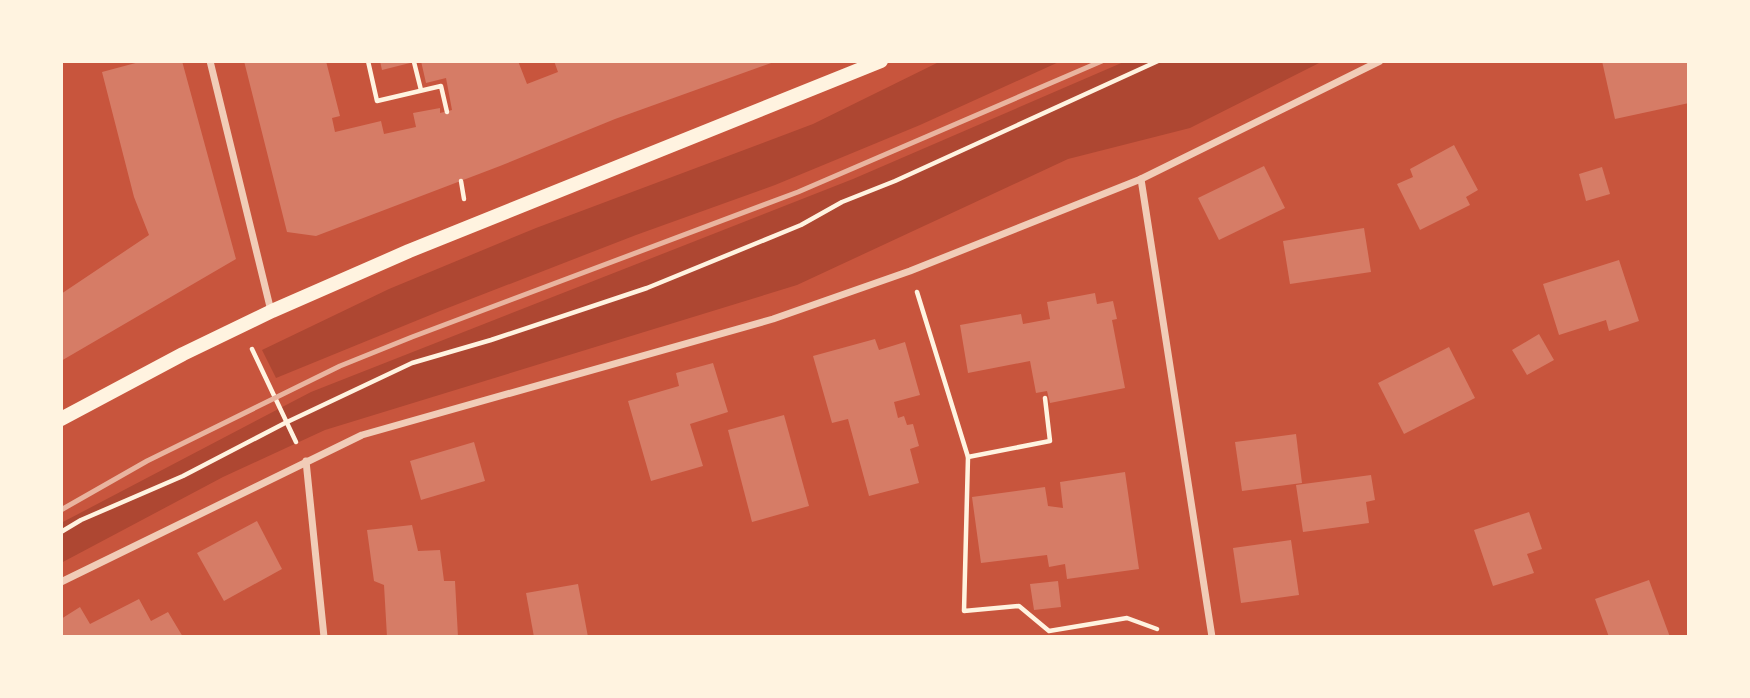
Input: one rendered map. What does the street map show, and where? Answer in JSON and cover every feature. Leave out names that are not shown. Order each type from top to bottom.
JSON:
[{"type":"main road","points":[[61,419],[183,354],[272,311],[409,251],[875,63]]},
{"type":"street","points":[[209,61],[272,311]]},
{"type":"street","points":[[61,582],[362,435],[773,319],[910,271],[1142,179],[1380,61]]},
{"type":"street","points":[[1142,179],[1212,637]]},
{"type":"street","points":[[306,461],[324,637]]},
{"type":"path","points":[[368,61],[377,101],[440,86],[447,112]]},
{"type":"path","points":[[61,532],[80,520],[183,476],[285,423],[412,363],[491,340],[647,288],[801,226],[842,202],[895,181],[1158,61]]},
{"type":"path","points":[[414,62],[421,90]]},
{"type":"path","points":[[910,271],[968,457],[964,611],[1019,606],[1049,631],[1128,618],[1157,629]]},
{"type":"path","points":[[253,354],[285,423]]},
{"type":"path","points":[[968,457],[1050,441],[1045,398]]},
{"type":"shaded area","points":[[941,61],[1061,61],[920,125],[775,185],[636,235],[276,378],[262,350],[389,289],[536,228],[813,124]]},
{"type":"shaded area","points":[[1126,61],[1323,61],[1190,128],[1068,159],[797,285],[325,430],[223,477],[61,563],[61,523],[311,392],[853,179]]},
{"type":"building","points":[[143,61],[182,61],[236,259],[61,361],[61,294],[149,235],[134,197],[102,72]]},
{"type":"building","points":[[244,61],[326,61],[340,116],[332,118],[335,132],[381,121],[384,134],[416,127],[413,113],[440,108],[440,113],[452,110],[446,78],[426,83],[421,61],[518,61],[527,84],[558,72],[554,61],[774,62],[615,119],[316,236],[287,232]]},
{"type":"building","points":[[380,61],[414,61],[414,62],[382,70]]},
{"type":"building","points":[[1602,61],[1689,61],[1689,103],[1615,119]]},
{"type":"building","points":[[1454,145],[1478,190],[1466,197],[1470,205],[1420,230],[1397,184],[1413,177],[1410,169]]},
{"type":"building","points":[[1264,166],[1285,208],[1219,240],[1198,198]]},
{"type":"building","points":[[1602,167],[1610,194],[1586,201],[1579,174]]},
{"type":"building","points":[[1364,228],[1371,272],[1290,284],[1283,241]]},
{"type":"building","points":[[1619,260],[1639,321],[1609,331],[1606,320],[1559,335],[1543,284]]},
{"type":"building","points":[[1095,293],[1097,304],[1113,301],[1117,319],[1112,320],[1125,388],[1050,403],[1047,391],[1036,393],[1030,361],[968,373],[960,325],[1021,314],[1023,324],[1050,319],[1047,302]]},
{"type":"building","points":[[1539,334],[1554,360],[1527,375],[1512,350]]},
{"type":"building","points":[[875,339],[879,350],[905,342],[920,395],[894,402],[898,418],[904,416],[907,425],[913,424],[919,446],[910,449],[919,483],[869,496],[848,419],[832,423],[813,356]]},
{"type":"building","points":[[1449,347],[1475,398],[1404,434],[1378,383]]},
{"type":"building","points":[[713,363],[728,412],[690,424],[703,466],[651,481],[628,401],[679,386],[676,373]]},
{"type":"building","points":[[784,415],[809,506],[752,522],[728,430]]},
{"type":"building","points":[[1296,434],[1302,483],[1242,491],[1235,442]]},
{"type":"building","points":[[474,442],[485,481],[421,500],[410,461]]},
{"type":"building","points":[[1125,472],[1139,569],[1067,579],[1065,564],[1049,567],[1047,555],[981,563],[972,497],[1045,487],[1048,506],[1063,508],[1060,482]]},
{"type":"building","points":[[1371,475],[1375,500],[1366,502],[1369,523],[1303,532],[1296,485]]},
{"type":"building","points":[[1529,512],[1542,549],[1527,554],[1534,573],[1493,586],[1474,530]]},
{"type":"building","points":[[257,521],[282,569],[224,601],[197,553]]},
{"type":"building","points":[[412,525],[418,551],[440,550],[444,581],[455,581],[458,637],[387,637],[384,585],[374,581],[367,530]]},
{"type":"building","points":[[1291,540],[1299,595],[1241,603],[1233,548]]},
{"type":"building","points":[[1649,580],[1670,637],[1609,637],[1595,599]]},
{"type":"building","points":[[1058,581],[1061,607],[1034,610],[1030,584]]},
{"type":"building","points":[[578,584],[588,637],[534,637],[526,593]]},
{"type":"building","points":[[139,599],[151,621],[168,612],[183,637],[61,635],[61,619],[80,607],[90,624]]},
{"type":"railway","points":[[61,510],[147,461],[340,366],[798,192],[1102,61]]}]
